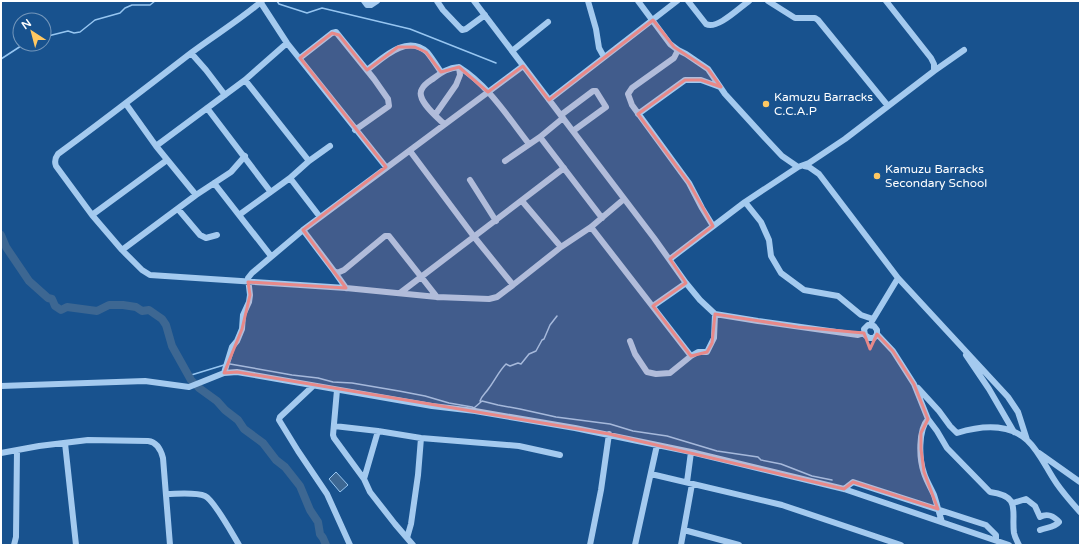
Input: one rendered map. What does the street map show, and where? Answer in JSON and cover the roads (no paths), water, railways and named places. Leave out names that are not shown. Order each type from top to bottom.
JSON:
[{"type":"street","points":[[364,1],[367,5],[371,5],[377,1]]},
{"type":"street","points":[[437,1],[443,10],[462,30],[466,30],[485,15]]},
{"type":"street","points":[[474,1],[670,259],[686,283],[700,300],[715,314],[798,327],[858,334],[864,333]]},
{"type":"street","points":[[588,1],[596,29],[599,48],[604,57]]},
{"type":"street","points":[[638,1],[670,44],[708,69],[721,87],[774,148],[789,161],[801,166],[809,167],[819,174],[898,278],[1008,397],[1018,412],[1027,440]]},
{"type":"street","points":[[549,100],[677,1]]},
{"type":"street","points":[[688,1],[709,26],[717,24],[748,1]]},
{"type":"street","points":[[768,1],[795,18],[815,18],[818,20],[888,106]]},
{"type":"street","points":[[886,1],[930,58],[934,64],[934,71]]},
{"type":"street","points":[[386,167],[287,43],[262,2],[191,53],[126,104],[58,154],[54,162],[92,215],[122,250],[142,270],[150,275],[346,288],[437,297],[489,299],[497,297],[561,247],[591,227],[624,199]]},
{"type":"street","points":[[512,51],[548,22]]},
{"type":"street","points":[[300,58],[332,33],[336,32],[367,70],[388,99],[389,106],[355,130]]},
{"type":"street","points":[[156,146],[245,80],[287,43]]},
{"type":"street","points":[[367,70],[398,47],[407,46],[423,50],[430,56],[441,72]]},
{"type":"street","points":[[678,50],[674,58],[628,92],[629,99],[638,114],[689,183],[713,226]]},
{"type":"street","points":[[670,259],[745,202],[801,166],[809,164],[845,139],[964,50]]},
{"type":"street","points":[[191,53],[225,95]]},
{"type":"street","points":[[224,373],[232,347],[237,341],[242,329],[243,314],[250,295],[248,282],[250,275],[303,230],[523,66]]},
{"type":"street","points":[[444,124],[428,107],[420,94],[421,89],[441,72],[451,67],[459,67],[472,76],[488,92],[504,110],[529,144]]},
{"type":"street","points":[[435,115],[456,85],[460,75],[459,67]]},
{"type":"street","points":[[245,80],[309,161]]},
{"type":"street","points":[[638,114],[685,80],[701,80],[711,82],[721,87]]},
{"type":"street","points":[[505,161],[540,137],[562,116],[593,91],[596,91],[606,107],[573,131]]},
{"type":"street","points":[[126,104],[156,146],[196,195]]},
{"type":"street","points":[[207,108],[245,156],[270,191]]},
{"type":"street","points":[[540,137],[602,218]]},
{"type":"street","points":[[239,215],[270,191],[290,178],[309,161],[330,146]]},
{"type":"street","points":[[410,151],[475,238],[513,285]]},
{"type":"street","points":[[122,250],[196,195],[231,172],[245,156]]},
{"type":"street","points":[[92,215],[167,160]]},
{"type":"street","points":[[400,293],[475,238],[564,168]]},
{"type":"street","points":[[290,178],[320,217]]},
{"type":"street","points":[[470,180],[496,221]]},
{"type":"street","points":[[214,183],[271,256]]},
{"type":"street","points":[[522,202],[561,247]]},
{"type":"street","points":[[745,202],[761,222],[769,240],[771,256],[781,273],[804,290],[835,294],[848,302],[854,310],[861,315],[873,319]]},
{"type":"street","points":[[178,209],[200,235],[206,238],[217,235]]},
{"type":"street","points":[[591,227],[691,356]]},
{"type":"street","points":[[303,230],[346,288]]},
{"type":"street","points":[[334,271],[337,272],[344,270],[387,235],[423,277],[437,297]]},
{"type":"street","points":[[864,333],[865,328],[873,319],[898,278]]},
{"type":"street","points":[[653,306],[686,283]]},
{"type":"street","points":[[630,341],[635,354],[647,372],[670,373],[698,352],[707,352],[714,338],[715,314]]},
{"type":"street","points":[[869,325],[876,327],[877,334],[893,351],[914,384],[928,419],[947,448],[990,492],[1005,496],[1013,503],[1014,532],[1019,545]]},
{"type":"street","points":[[864,333],[870,338],[875,337],[877,334]]},
{"type":"street","points":[[962,347],[1014,432]]},
{"type":"street","points":[[1,386],[145,381],[189,387],[224,373],[237,372],[432,406],[475,411],[609,434],[691,452],[844,490],[1009,545]]},
{"type":"street","points":[[914,384],[939,410],[957,433],[990,427],[1014,432],[1027,440],[1056,482],[1080,512]]},
{"type":"street","points":[[313,386],[280,417],[279,420],[298,452],[327,494],[350,545]]},
{"type":"street","points":[[337,390],[334,438],[364,479],[370,492],[413,545]]},
{"type":"street","points":[[928,419],[924,424],[921,433],[921,449],[924,472],[934,495],[942,522]]},
{"type":"street","points":[[334,426],[421,438],[519,446],[560,455]]},
{"type":"street","points":[[364,479],[378,431]]},
{"type":"street","points":[[590,545],[601,490],[609,434]]},
{"type":"street","points":[[407,538],[411,524],[418,475],[421,438]]},
{"type":"street","points":[[1,453],[88,440],[151,441],[157,445],[162,454],[167,494],[170,545]]},
{"type":"street","points":[[65,443],[76,545]]},
{"type":"street","points":[[635,545],[657,445]]},
{"type":"street","points":[[14,545],[16,537],[17,450]]},
{"type":"street","points":[[1036,451],[1080,482]]},
{"type":"street","points":[[681,545],[690,483],[691,452]]},
{"type":"street","points":[[651,474],[782,505],[897,544]]},
{"type":"street","points":[[844,490],[853,482],[938,509],[986,525],[996,535],[996,540]]},
{"type":"street","points":[[167,494],[200,495],[207,497],[213,503],[239,545]]},
{"type":"street","points":[[1013,503],[1026,499],[1035,506],[1040,517],[1050,515],[1059,522],[1051,528],[1040,530]]},
{"type":"street","points":[[684,530],[739,545]]},
{"type":"water","points":[[336,472],[348,485],[340,492],[329,479]]},
{"type":"waterway","points":[[52,35],[68,31],[74,33],[80,32],[95,20],[120,13],[125,8],[132,5],[150,5],[155,1]]},
{"type":"waterway","points":[[277,1],[279,4],[307,13],[322,8],[410,29],[496,63]]},
{"type":"waterway","points":[[1,59],[12,52]]},
{"type":"waterway","points":[[1,235],[6,247],[29,281],[48,298],[52,299],[55,306],[61,310],[67,307],[97,311],[109,305],[123,305],[136,307],[142,311],[149,310],[162,319],[166,325],[172,346],[191,380],[238,420],[244,429],[263,443],[276,460],[285,467],[300,486],[310,510],[318,522],[320,534],[326,545]]},
{"type":"waterway","points":[[480,401],[506,364],[510,366],[518,363],[521,364],[529,354],[536,351],[544,339],[550,325],[557,316]]},
{"type":"waterway","points":[[230,364],[318,378],[333,382],[352,383],[399,391],[474,408],[482,401],[556,417],[610,424],[633,431],[667,436],[717,451],[758,457],[761,460],[781,464],[812,476],[832,480]]},
{"type":"waterway","points":[[188,376],[224,365]]},
{"type":"place","name":"Kamuzu Barracks C.C.A.P","points":[[766,104]]},
{"type":"place","name":"Kamuzu Barracks Secondary School","points":[[877,176]]}]
